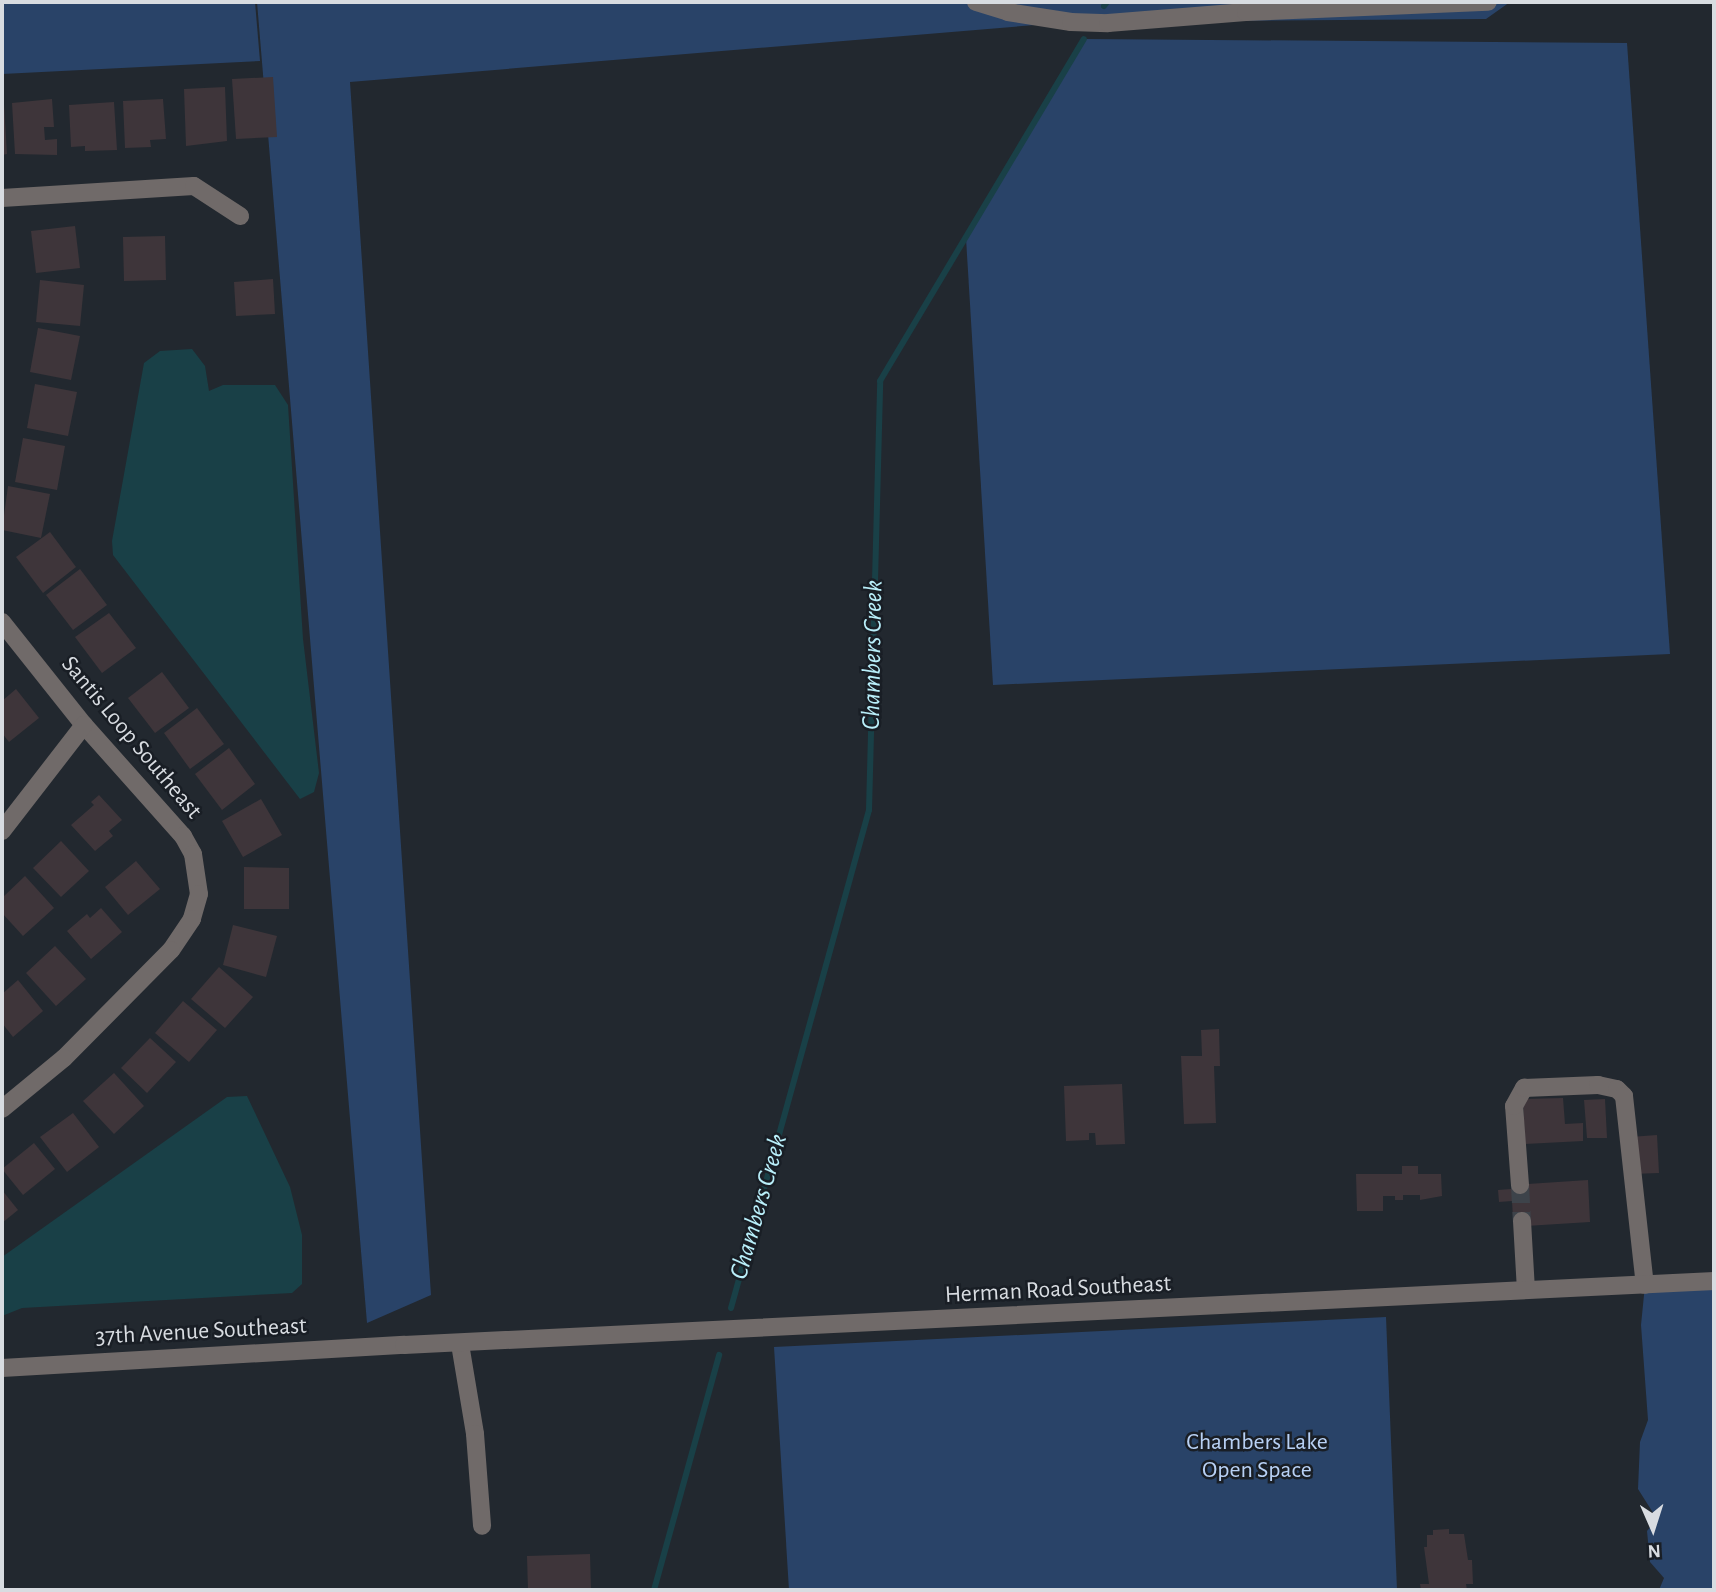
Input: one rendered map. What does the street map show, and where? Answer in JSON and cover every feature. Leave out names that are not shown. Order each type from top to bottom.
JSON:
[{"type":"street","points":[[976,2],[1021,14],[1071,22],[1108,23],[1246,12],[1488,2]]},
{"type":"street","points":[[2,198],[194,186],[240,216]]},
{"type":"street","name":"Santis Loop Southeast","points":[[2,622],[85,725],[183,836],[199,877],[197,908],[184,934],[135,989],[64,1058],[2,1110]]},
{"type":"street","points":[[2,831],[85,725]]},
{"type":"street","points":[[1520,1185],[1514,1106],[1524,1088],[1598,1084],[1617,1089],[1624,1096],[1645,1285]]},
{"type":"street","points":[[1522,1221],[1526,1290]]},
{"type":"street","name":"Herman Road Southeast","points":[[404,1345],[1714,1281]]},
{"type":"street","points":[[460,1344],[475,1434],[482,1526]]},
{"type":"street","name":"37th Avenue Southeast","points":[[2,1368],[404,1345]]},
{"type":"green space","points":[[2,2],[255,2],[260,61],[2,74]]},
{"type":"green space","points":[[257,2],[1510,2],[1486,19],[1071,22],[350,82],[431,1295],[367,1323]]},
{"type":"green space","points":[[1084,39],[1627,43],[1670,654],[993,685],[966,238]]},
{"type":"green space","points":[[1714,1281],[1714,1590],[1659,1590],[1664,1578],[1650,1562],[1647,1531],[1657,1519],[1638,1489],[1640,1442],[1648,1420],[1641,1325],[1645,1285]]},
{"type":"green space","name":"Chambers Lake Open Space","points":[[1386,1317],[1397,1590],[789,1590],[774,1347]]},
{"type":"shaded area","points":[[192,349],[205,366],[209,391],[223,385],[275,385],[288,405],[303,639],[319,773],[314,792],[300,799],[113,555],[112,541],[144,363],[160,351]]},
{"type":"shaded area","points":[[247,1096],[290,1187],[302,1235],[302,1284],[292,1293],[22,1308],[2,1316],[2,1257],[227,1097]]},
{"type":"building","points":[[273,77],[277,137],[236,139],[232,79]]},
{"type":"building","points":[[225,87],[227,141],[186,146],[184,89]]},
{"type":"building","points":[[52,99],[54,127],[44,127],[45,140],[57,139],[57,155],[15,154],[12,103]]},
{"type":"building","points":[[163,99],[166,139],[150,140],[151,147],[125,148],[123,101]]},
{"type":"building","points":[[114,102],[117,150],[85,151],[85,146],[71,147],[69,105]]},
{"type":"building","points":[[4,104],[7,154],[2,155],[2,105]]},
{"type":"building","points":[[75,226],[80,268],[36,273],[31,231]]},
{"type":"building","points":[[165,236],[166,280],[124,281],[123,237]]},
{"type":"building","points":[[273,279],[275,314],[236,316],[234,282]]},
{"type":"building","points":[[40,280],[84,285],[80,326],[36,322]]},
{"type":"building","points":[[38,328],[80,336],[71,380],[30,372]]},
{"type":"building","points":[[35,384],[77,392],[68,436],[27,428]]},
{"type":"building","points":[[23,438],[65,446],[57,490],[15,482]]},
{"type":"building","points":[[8,486],[50,494],[41,538],[2,530]]},
{"type":"building","points":[[50,532],[76,567],[43,593],[16,557]]},
{"type":"building","points":[[80,569],[107,605],[73,630],[46,595]]},
{"type":"building","points":[[109,613],[136,648],[102,673],[75,637]]},
{"type":"building","points":[[162,672],[189,708],[155,733],[128,698]]},
{"type":"building","points":[[16,689],[39,718],[9,742],[2,733],[2,701]]},
{"type":"building","points":[[197,708],[224,744],[190,769],[164,733]]},
{"type":"building","points":[[229,748],[255,784],[222,810],[195,774]]},
{"type":"building","points":[[99,795],[122,820],[109,831],[113,836],[95,851],[71,825],[94,805],[91,802]]},
{"type":"building","points":[[261,799],[282,835],[243,857],[222,821]]},
{"type":"building","points":[[61,841],[89,871],[61,897],[33,868]]},
{"type":"building","points":[[136,861],[160,889],[128,915],[105,887]]},
{"type":"building","points":[[244,867],[289,868],[289,909],[244,909]]},
{"type":"building","points":[[25,876],[54,908],[23,936],[2,913],[2,898]]},
{"type":"building","points":[[101,908],[122,932],[91,959],[67,931],[87,914],[90,918]]},
{"type":"building","points":[[233,925],[277,936],[266,977],[223,965]]},
{"type":"building","points":[[55,946],[86,979],[56,1006],[26,973]]},
{"type":"building","points":[[219,967],[253,997],[225,1028],[191,999]]},
{"type":"building","points":[[18,980],[43,1011],[13,1037],[2,1023],[2,994]]},
{"type":"building","points":[[183,1001],[217,1030],[189,1062],[155,1033]]},
{"type":"building","points":[[1219,1029],[1220,1066],[1214,1066],[1216,1123],[1184,1124],[1181,1056],[1202,1056],[1201,1030]]},
{"type":"building","points":[[150,1038],[176,1062],[147,1093],[121,1068]]},
{"type":"building","points":[[114,1073],[144,1106],[114,1134],[83,1101]]},
{"type":"building","points":[[1122,1084],[1125,1144],[1096,1145],[1095,1133],[1089,1133],[1089,1140],[1066,1141],[1064,1086]]},
{"type":"building","points":[[1563,1098],[1565,1124],[1583,1123],[1583,1141],[1525,1144],[1523,1099]]},
{"type":"building","points":[[1605,1099],[1607,1138],[1587,1138],[1584,1100]]},
{"type":"building","points":[[73,1113],[99,1147],[67,1172],[40,1137]]},
{"type":"building","points":[[1657,1135],[1659,1173],[1632,1174],[1630,1137]]},
{"type":"building","points":[[34,1143],[55,1169],[23,1195],[2,1169]]},
{"type":"building","points":[[1402,1166],[1418,1166],[1418,1174],[1441,1174],[1442,1196],[1420,1200],[1420,1195],[1403,1195],[1403,1200],[1395,1200],[1395,1196],[1383,1196],[1383,1211],[1357,1211],[1356,1174],[1402,1174]]},
{"type":"building","points":[[1588,1180],[1590,1222],[1526,1226],[1525,1217],[1513,1218],[1512,1201],[1499,1202],[1498,1190],[1511,1189],[1511,1185]]},
{"type":"building","points":[[2,1190],[18,1210],[2,1223]]},
{"type":"building","points":[[1449,1529],[1449,1534],[1464,1534],[1468,1560],[1472,1560],[1473,1584],[1466,1584],[1467,1590],[1421,1590],[1420,1584],[1429,1584],[1424,1547],[1427,1547],[1427,1535],[1433,1535],[1433,1530]]},
{"type":"building","points":[[590,1554],[591,1590],[528,1590],[527,1556]]},
{"type":"waterway","name":"Chambers Creek","points":[[1104,6],[1107,2]]},
{"type":"waterway","name":"Chambers Creek","points":[[731,1308],[869,810],[880,381],[1084,39]]},
{"type":"waterway","name":"Chambers Creek","points":[[654,1590],[719,1355]]},
{"type":"tunnel","points":[[1520,1185],[1522,1221]]}]
